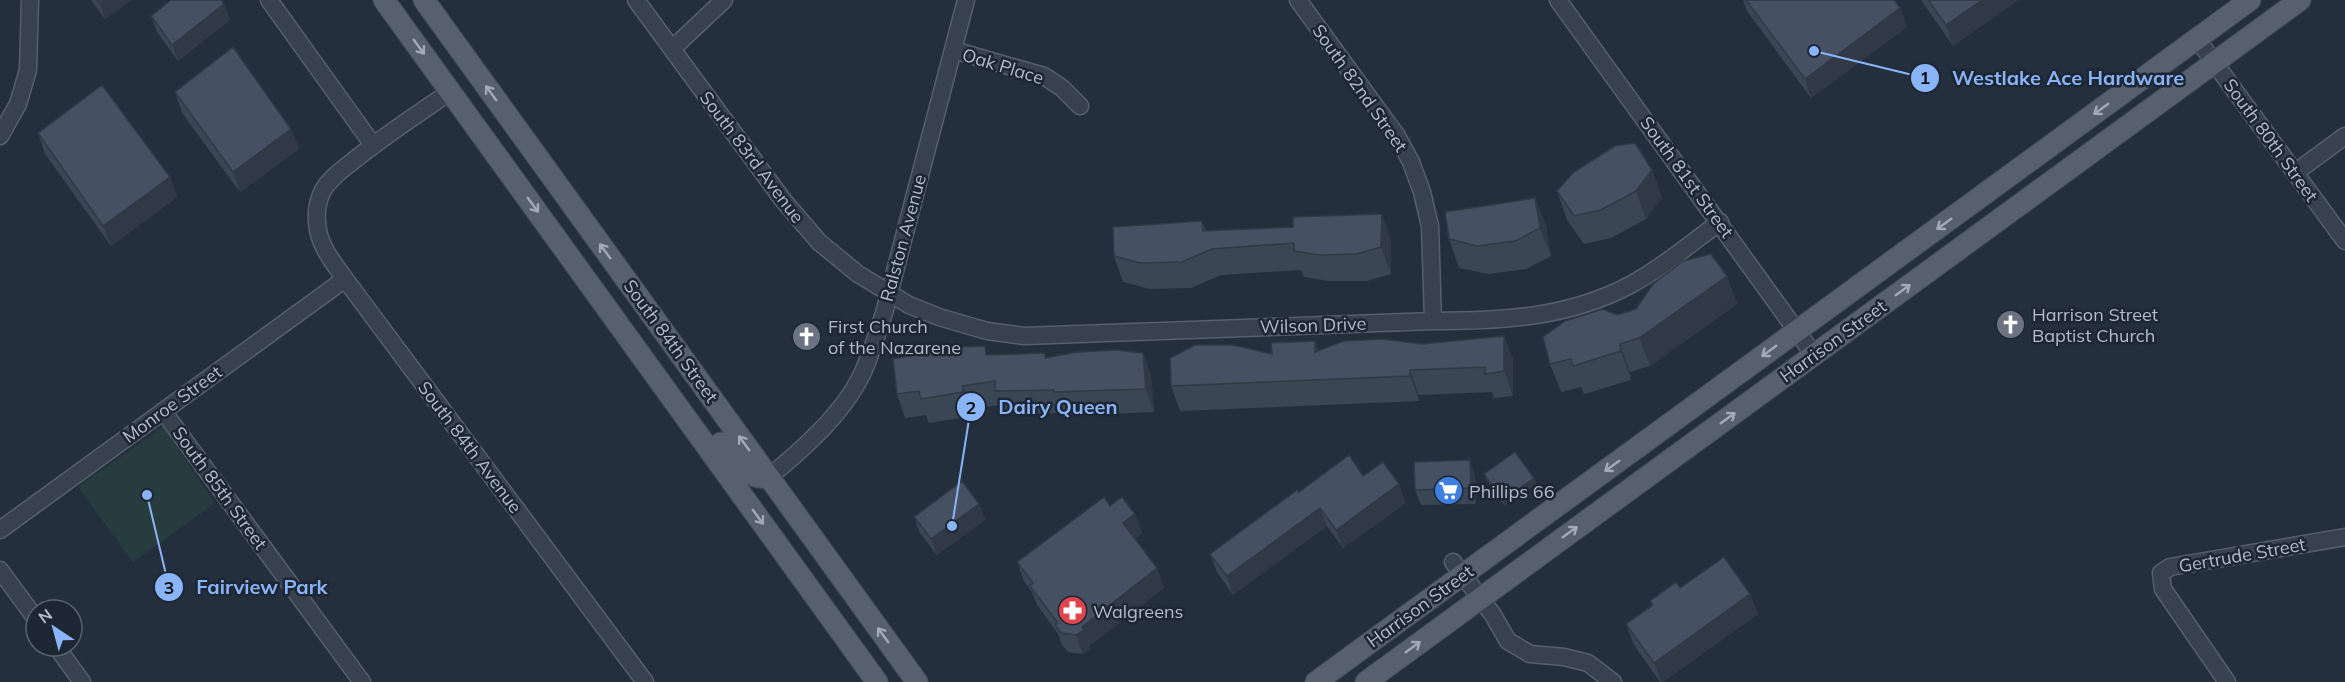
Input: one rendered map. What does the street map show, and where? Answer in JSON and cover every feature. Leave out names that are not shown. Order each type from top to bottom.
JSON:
[{"type":"main road","name":"South 84th Street","points":[[384,0],[877,682]]},
{"type":"main road","name":"South 84th Street","points":[[424,0],[917,682]]},
{"type":"main road","name":"Harrison Street","points":[[1316,682],[1458,568],[1798,331],[2250,0]]},
{"type":"main road","name":"Harrison Street","points":[[1366,682],[2300,0]]},
{"type":"main road","points":[[634,345],[666,369],[740,468],[749,474],[763,478],[769,477]]},
{"type":"street","points":[[0,136],[18,104],[28,70],[30,0]]},
{"type":"street","points":[[268,0],[373,145],[451,91]]},
{"type":"street","name":"South 83rd Avenue","points":[[636,0],[800,221],[819,242],[858,274],[889,293]]},
{"type":"street","points":[[672,49],[724,0]]},
{"type":"street","name":"Ralston Avenue","points":[[769,477],[819,434],[861,377],[872,352],[966,0]]},
{"type":"street","name":"South 82nd Street","points":[[1298,0],[1397,136],[1411,162],[1422,192],[1430,226],[1432,321]]},
{"type":"street","name":"South 81st Street","points":[[1558,0],[1814,355]]},
{"type":"street","name":"South 80th Street","points":[[2197,39],[2345,241]]},
{"type":"street","name":"Oak Place","points":[[953,50],[1044,76],[1062,88],[1080,106]]},
{"type":"street","points":[[2296,172],[2345,136]]},
{"type":"street","name":"South 84th Avenue","points":[[373,145],[332,178],[324,189],[318,202],[316,220],[322,244],[345,279],[645,682]]},
{"type":"street","name":"Wilson Drive","points":[[889,293],[909,305],[939,317],[987,331],[1024,336],[1518,319],[1575,308],[1630,285],[1720,222]]},
{"type":"street","name":"Monroe Street","points":[[0,530],[345,279]]},
{"type":"street","name":"South 85th Street","points":[[163,411],[362,682]]},
{"type":"street","name":"Gertrude Street","points":[[2226,682],[2163,589],[2161,573],[2170,567],[2345,537]]},
{"type":"street","points":[[1458,568],[1501,627],[1508,641],[1522,651],[1588,663],[1613,682]]},
{"type":"street","points":[[0,570],[24,603]]},
{"type":"street","points":[[65,658],[82,682]]},
{"type":"green space","points":[[163,427],[215,503],[133,562],[78,487]]},
{"type":"building","points":[[171,0],[221,0],[224,4],[172,45],[151,16]]},
{"type":"building","points":[[1746,0],[1894,0],[1900,8],[1805,79]]},
{"type":"building","points":[[1928,0],[1982,0],[1946,25]]},
{"type":"building","points":[[233,47],[291,129],[233,172],[175,92]]},
{"type":"building","points":[[102,85],[170,177],[103,226],[38,133]]},
{"type":"building","points":[[1635,143],[1652,170],[1636,191],[1601,210],[1574,216],[1557,191],[1574,172],[1615,146]]},
{"type":"building","points":[[1535,198],[1540,228],[1515,241],[1477,246],[1449,239],[1445,212]]},
{"type":"building","points":[[1382,214],[1381,247],[1357,254],[1319,255],[1294,251],[1294,243],[1212,249],[1182,262],[1140,263],[1114,256],[1113,227],[1202,221],[1203,231],[1293,227],[1293,217]]},
{"type":"building","points":[[1711,254],[1727,276],[1639,338],[1620,344],[1621,351],[1573,366],[1571,359],[1550,364],[1543,337],[1565,321],[1603,309],[1617,315],[1636,309],[1653,284],[1683,261]]},
{"type":"building","points":[[1504,336],[1504,371],[1485,374],[1485,367],[1410,370],[1410,376],[1171,386],[1170,358],[1195,345],[1233,345],[1272,354],[1271,343],[1315,341],[1315,352],[1344,341],[1382,339],[1422,344]]},
{"type":"building","points":[[985,346],[986,355],[1045,353],[1045,358],[1077,352],[1116,350],[1143,353],[1146,389],[995,391],[995,381],[963,386],[963,392],[921,399],[919,391],[897,394],[893,359],[956,347]]},
{"type":"building","points":[[1515,452],[1534,478],[1503,500],[1484,474]]},
{"type":"building","points":[[1349,455],[1363,476],[1383,462],[1399,484],[1336,530],[1320,508],[1227,576],[1210,554]]},
{"type":"building","points":[[1470,460],[1471,488],[1415,490],[1414,462]]},
{"type":"building","points":[[962,481],[979,504],[931,539],[914,517]]},
{"type":"building","name":"Walgreens","points":[[1104,497],[1110,506],[1122,497],[1135,514],[1123,523],[1157,568],[1082,627],[1084,630],[1076,635],[1061,633],[1055,625],[1058,623],[1030,586],[1033,583],[1017,562]]},
{"type":"building","points":[[1724,557],[1750,594],[1654,663],[1626,624],[1653,605],[1650,601],[1676,582],[1680,588]]},
{"type":"place","name":"Westlake Ace Hardware","points":[[1814,51]]},
{"type":"place","name":"Harrison Street Baptist Church","points":[[2011,324]]},
{"type":"place","name":"First Church of the Nazarene","points":[[807,336]]},
{"type":"place","name":"Phillips 66","points":[[1448,491]]},
{"type":"place","name":"Fairview Park","points":[[147,495]]},
{"type":"place","name":"Dairy Queen","points":[[952,526]]},
{"type":"place","name":"Walgreens","points":[[1072,611]]}]
